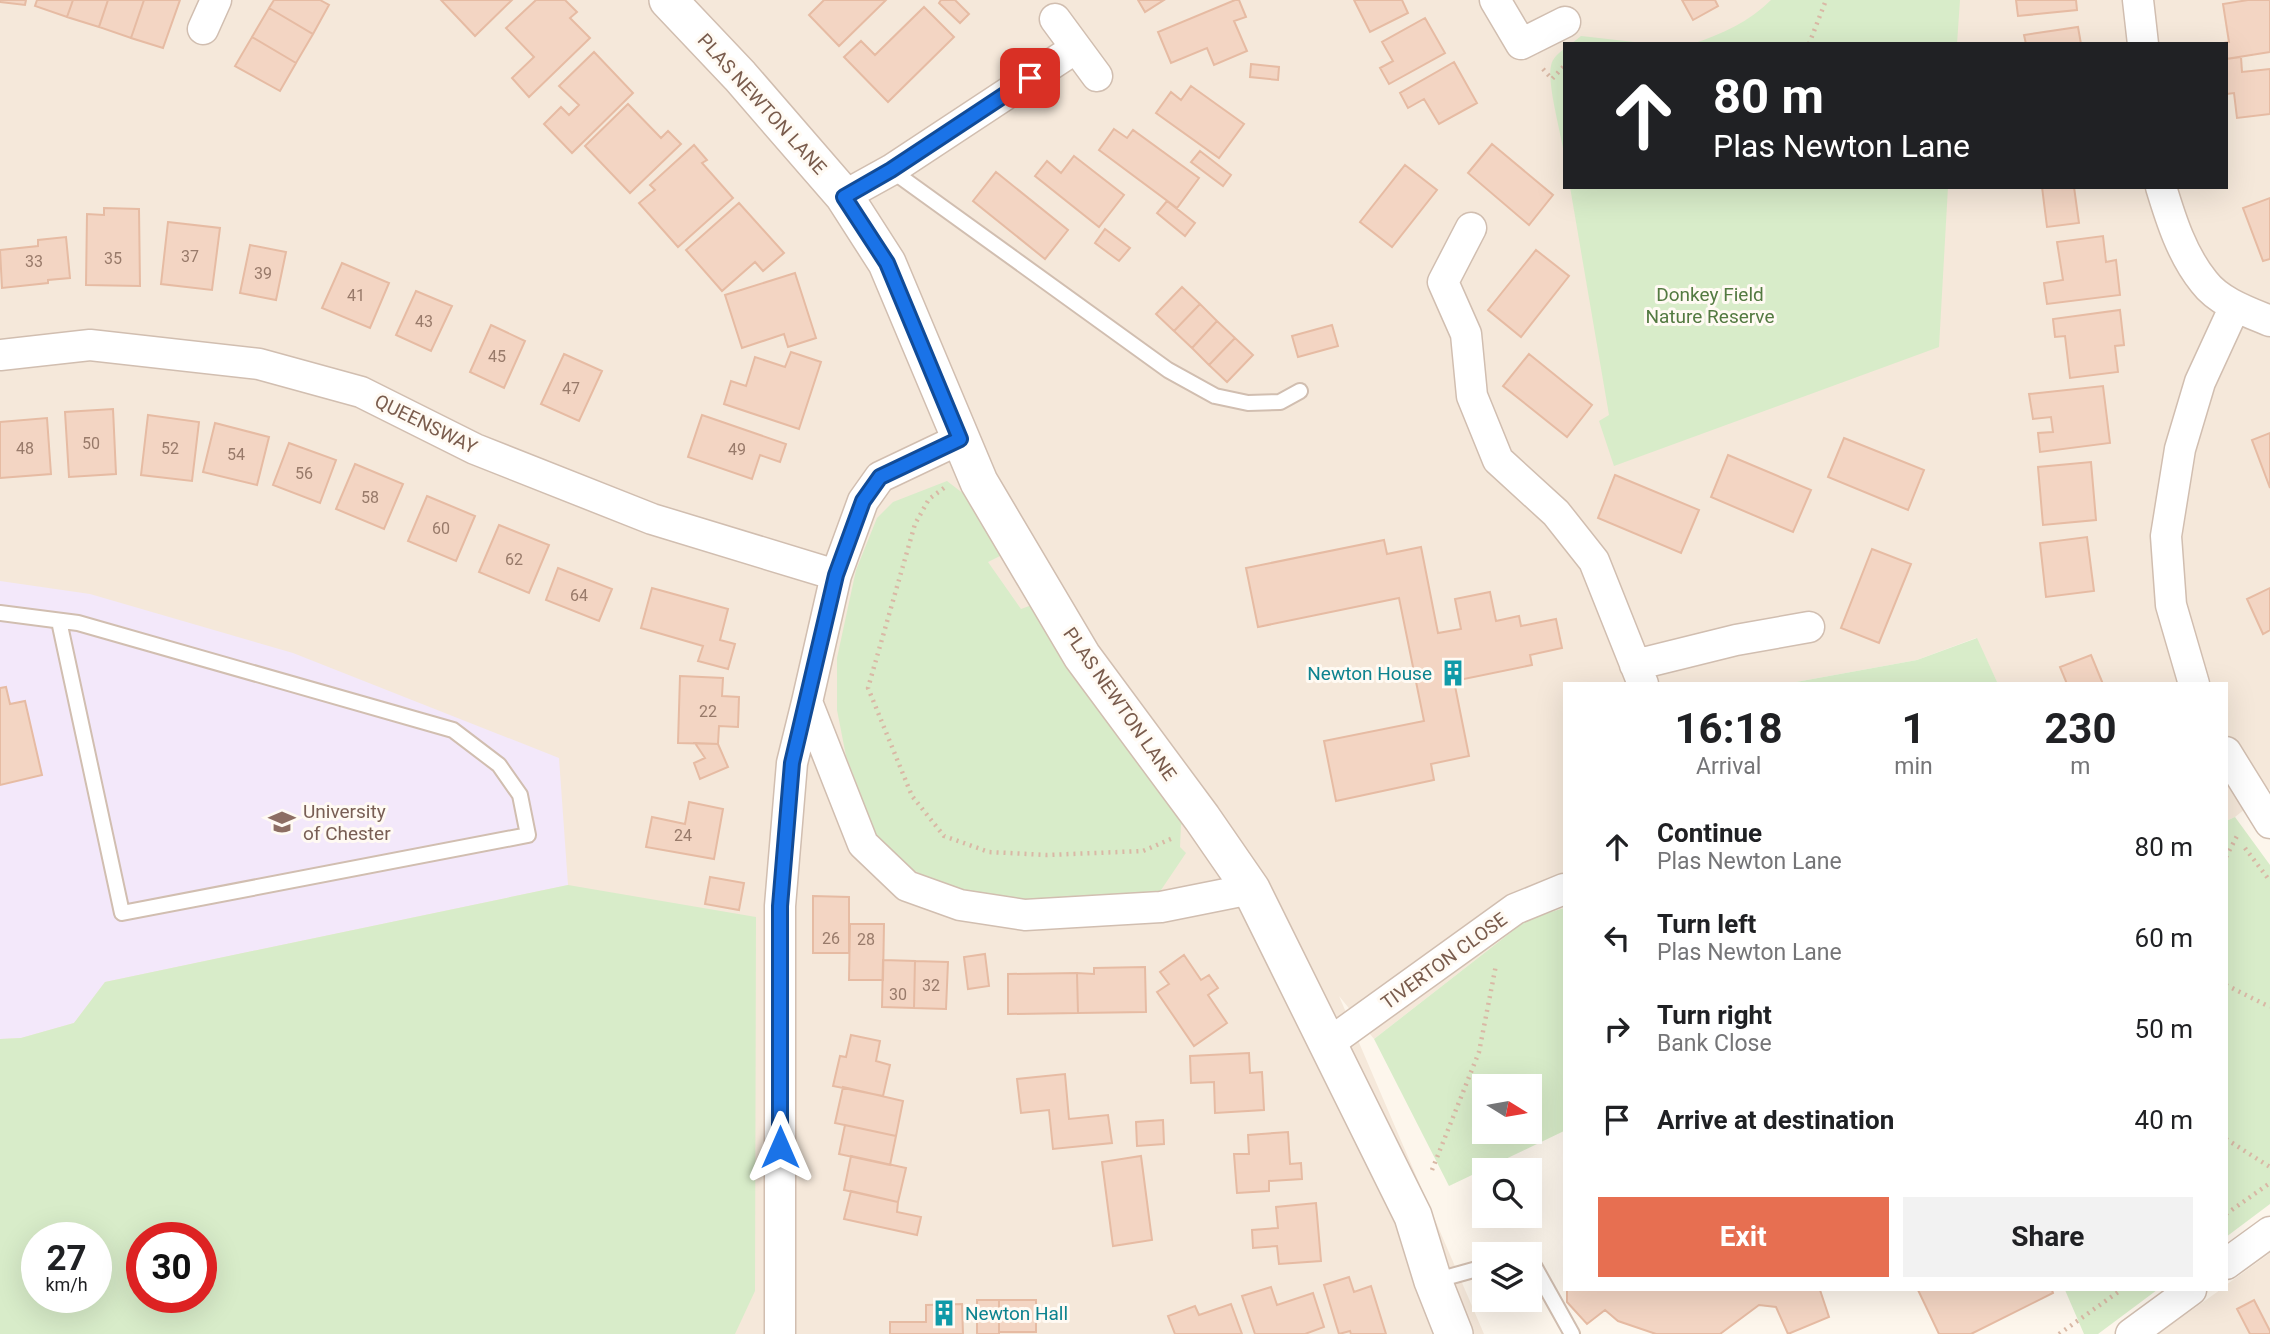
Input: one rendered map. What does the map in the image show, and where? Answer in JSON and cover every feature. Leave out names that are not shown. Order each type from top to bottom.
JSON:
[{"type":"street","points":[[204,29],[216,0]]},
{"type":"street","name":"PLAS NEWTON LANE","points":[[668,0],[740,76],[844,197],[887,263],[979,482],[1082,656],[1251,889],[1413,1216],[1433,1281],[1454,1334]]},
{"type":"street","points":[[1495,0],[1521,44],[1565,22]]},
{"type":"street","points":[[2138,0],[2143,42]]},
{"type":"street","points":[[1055,19],[1097,76]]},
{"type":"street","points":[[844,197],[891,170],[1076,48]]},
{"type":"street","points":[[2162,189],[2175,233],[2204,284],[2235,306],[2270,321]]},
{"type":"street","points":[[1471,228],[1443,282],[1466,334],[1472,396],[1498,460],[1556,513],[1594,561],[1639,675],[1736,640],[1809,627]]},
{"type":"street","points":[[2193,682],[2171,605],[2166,536],[2180,449],[2200,382],[2235,306]]},
{"type":"street","name":"QUEENSWAY","points":[[0,355],[90,345],[259,364],[361,392],[475,449],[652,519],[836,575]]},
{"type":"street","points":[[780,1334],[780,906],[792,763],[836,575],[863,501],[880,477],[960,439]]},
{"type":"street","points":[[807,702],[863,845],[907,886],[960,905],[1026,915],[1161,907],[1251,889]]},
{"type":"street","points":[[2228,755],[2270,823]]},
{"type":"street","name":"TIVERTON CLOSE","points":[[1329,1044],[1515,909],[1563,889]]},
{"type":"street","points":[[2228,1263],[2270,1232]]},
{"type":"street","points":[[2131,1334],[2190,1291]]},
{"type":"lane","points":[[891,170],[1168,370],[1215,396],[1248,403],[1280,401],[1300,391]]},
{"type":"lane","points":[[0,613],[78,623],[453,730],[499,765],[520,795],[528,835],[122,913],[59,621]]},
{"type":"lane","points":[[1433,1281],[1472,1270]]},
{"type":"lane","points":[[1542,1280],[1572,1334]]},
{"type":"path","points":[[1811,42],[1826,0]]},
{"type":"path","points":[[979,482],[943,488],[929,499],[915,524],[869,688],[912,796],[944,836],[989,852],[1047,855],[1143,851],[1166,842],[1202,818]]},
{"type":"path","points":[[1413,1216],[1479,1052],[1496,962]]},
{"type":"path","points":[[2228,986],[2270,1007]]},
{"type":"path","points":[[2228,1140],[2270,1167]]},
{"type":"path","points":[[2228,1213],[2270,1183]]},
{"type":"path","points":[[2059,1334],[2120,1291]]},
{"type":"shaded area","points":[[0,0],[2270,0],[2270,789],[2228,820],[2228,682],[1997,682],[1976,638],[1917,660],[1796,682],[1563,682],[1563,908],[1528,919],[1374,1039],[1339,996],[1472,1306],[1472,1312],[1475,1312],[1484,1334],[0,1334]]},
{"type":"shaded area","name":"University of Chester","points":[[0,581],[90,594],[293,653],[559,758],[568,885],[105,982],[74,1023],[21,1038],[0,1039]]},
{"type":"shaded area","points":[[2270,1253],[2270,1334],[2158,1334],[2219,1291],[2228,1291],[2228,1284]]},
{"type":"green space","points":[[1771,0],[1960,0],[1957,42],[1698,42],[1754,15]]},
{"type":"green space","points":[[1581,36],[1634,42],[1574,42]]},
{"type":"green space","points":[[1563,50],[1563,149],[1550,74],[1556,56]]},
{"type":"green space","name":"Donkey Field Nature Reserve","points":[[1570,189],[1948,189],[1939,347],[1614,466],[1599,421],[1609,415]]},
{"type":"green space","points":[[947,481],[973,501],[1002,555],[988,562],[1021,609],[1032,605],[1186,820],[1181,825],[1180,847],[1186,853],[1159,893],[1029,901],[943,887],[903,864],[876,835],[846,756],[837,710],[837,658],[856,570],[877,518],[893,502]]},
{"type":"green space","points":[[1977,638],[1997,682],[1796,682],[1917,660]]},
{"type":"green space","points":[[2235,817],[2270,865],[2270,1204],[2228,1236],[2228,820]]},
{"type":"green space","points":[[568,885],[756,917],[755,1291],[735,1334],[0,1334],[0,1039],[21,1038],[74,1023],[105,982]]},
{"type":"green space","points":[[1563,908],[1563,1131],[1542,1142],[1542,1074],[1472,1074],[1472,1144],[1537,1144],[1508,1158],[1472,1158],[1472,1175],[1449,1186],[1374,1039],[1528,919]]},
{"type":"green space","points":[[2065,1291],[2156,1291],[2098,1334],[2084,1334]]},
{"type":"building","points":[[0,0],[26,0],[25,5]]},
{"type":"building","points":[[37,0],[73,0],[67,17],[35,6]]},
{"type":"building","points":[[73,0],[108,0],[99,27],[67,17]]},
{"type":"building","points":[[108,0],[144,0],[131,38],[99,27]]},
{"type":"building","points":[[144,0],[180,0],[163,48],[131,38]]},
{"type":"building","points":[[274,0],[320,0],[329,5],[313,34],[269,8]]},
{"type":"building","points":[[441,0],[512,0],[475,36]]},
{"type":"building","points":[[536,0],[565,0],[577,12],[570,18],[590,38],[529,97],[512,78],[534,57],[506,28]]},
{"type":"building","points":[[824,0],[886,0],[839,46],[809,15]]},
{"type":"building","points":[[941,0],[955,0],[969,14],[960,23],[939,3]]},
{"type":"building","points":[[1138,0],[1164,0],[1145,12]]},
{"type":"building","points":[[1239,0],[1246,17],[1234,21],[1247,51],[1214,65],[1207,48],[1171,63],[1158,32]]},
{"type":"building","points":[[1354,0],[1402,0],[1408,13],[1370,32]]},
{"type":"building","points":[[1682,0],[1715,0],[1718,6],[1693,20]]},
{"type":"building","points":[[2016,0],[2076,0],[2077,10],[2018,16]]},
{"type":"building","points":[[2270,0],[2270,52],[2228,59],[2229,42],[2223,4]]},
{"type":"building","points":[[924,7],[954,37],[888,102],[844,57],[861,41],[875,55]]},
{"type":"building","points":[[269,8],[313,34],[296,63],[252,37]]},
{"type":"building","points":[[1425,18],[1445,53],[1389,84],[1380,68],[1393,61],[1382,42]]},
{"type":"building","points":[[2078,27],[2081,42],[2026,42],[2024,35]]},
{"type":"building","points":[[252,37],[296,63],[280,91],[235,66]]},
{"type":"building","points":[[594,52],[633,93],[572,153],[544,124],[561,107],[569,115],[579,105],[559,86]]},
{"type":"building","points":[[2241,57],[2242,72],[2270,69],[2270,114],[2237,118],[2234,93],[2228,94],[2228,59]]},
{"type":"building","points":[[1454,62],[1477,103],[1439,124],[1424,99],[1408,108],[1400,93]]},
{"type":"building","points":[[1251,64],[1279,67],[1278,80],[1250,77]]},
{"type":"building","points":[[1191,86],[1244,124],[1219,158],[1156,113],[1171,92],[1181,100]]},
{"type":"building","points":[[628,104],[661,138],[668,131],[681,144],[630,193],[585,146]]},
{"type":"building","points":[[1114,129],[1127,138],[1133,130],[1199,178],[1177,208],[1099,150]]},
{"type":"building","points":[[1492,144],[1553,195],[1529,225],[1468,173]]},
{"type":"building","points":[[694,145],[707,160],[702,163],[733,198],[678,247],[639,203],[655,190],[650,185]]},
{"type":"building","points":[[1200,151],[1231,175],[1223,186],[1191,162]]},
{"type":"building","points":[[1074,156],[1124,195],[1099,227],[1035,176],[1047,161],[1061,173]]},
{"type":"building","points":[[1405,165],[1437,190],[1392,247],[1360,222]]},
{"type":"building","points":[[996,172],[1068,230],[1045,259],[973,201]]},
{"type":"building","points":[[2042,189],[2074,189],[2079,223],[2047,227]]},
{"type":"building","points":[[2270,198],[2270,259],[2263,261],[2243,208]]},
{"type":"building","points":[[1167,201],[1195,223],[1185,236],[1157,213]]},
{"type":"building","points":[[739,203],[784,253],[763,271],[755,262],[722,291],[686,250]]},
{"type":"building","points":[[104,208],[139,209],[140,286],[86,285],[87,214],[104,215]]},
{"type":"building","points":[[168,222],[220,228],[212,290],[161,284]]},
{"type":"building","points":[[1105,229],[1130,248],[1119,261],[1095,243]]},
{"type":"building","points":[[2103,236],[2106,262],[2116,260],[2120,295],[2047,304],[2044,283],[2063,280],[2057,242]]},
{"type":"building","points":[[66,237],[70,278],[2,288],[0,250],[38,246],[38,240]]},
{"type":"building","points":[[250,245],[286,252],[276,300],[240,293]]},
{"type":"building","points":[[1536,250],[1569,276],[1521,337],[1488,310]]},
{"type":"building","points":[[342,263],[389,283],[370,328],[322,308]]},
{"type":"building","points":[[795,273],[816,338],[788,347],[784,334],[742,348],[725,295]]},
{"type":"building","points":[[1182,287],[1200,304],[1174,331],[1156,314]]},
{"type":"building","points":[[416,291],[452,306],[431,351],[396,335]]},
{"type":"building","points":[[1200,304],[1217,321],[1192,348],[1174,331]]},
{"type":"building","points":[[2120,310],[2124,345],[2115,346],[2118,372],[2070,378],[2065,336],[2055,337],[2053,319]]},
{"type":"building","points":[[1217,321],[1235,338],[1209,365],[1192,348]]},
{"type":"building","points":[[491,325],[525,341],[504,388],[470,372]]},
{"type":"building","points":[[1332,325],[1338,346],[1298,357],[1292,336]]},
{"type":"building","points":[[1235,338],[1253,355],[1227,382],[1209,365]]},
{"type":"building","points":[[791,352],[821,362],[799,429],[724,404],[731,381],[746,386],[755,357],[785,367]]},
{"type":"building","points":[[564,354],[602,371],[579,421],[541,404]]},
{"type":"building","points":[[1529,354],[1592,405],[1567,437],[1503,386]]},
{"type":"building","points":[[2103,386],[2110,443],[2040,452],[2038,433],[2053,432],[2051,417],[2033,419],[2029,394]]},
{"type":"building","points":[[113,409],[116,474],[69,477],[65,412]]},
{"type":"building","points":[[148,415],[199,422],[192,481],[141,475]]},
{"type":"building","points":[[702,415],[786,444],[780,462],[760,455],[752,479],[688,457]]},
{"type":"building","points":[[47,418],[51,474],[0,478],[0,422]]},
{"type":"building","points":[[215,423],[269,437],[257,485],[203,472]]},
{"type":"building","points":[[2270,433],[2270,488],[2252,440]]},
{"type":"building","points":[[1844,438],[1924,470],[1908,510],[1828,477]]},
{"type":"building","points":[[289,443],[336,460],[320,503],[273,485]]},
{"type":"building","points":[[1728,455],[1811,490],[1793,532],[1711,497]]},
{"type":"building","points":[[2091,462],[2096,520],[2043,525],[2038,467]]},
{"type":"building","points":[[355,464],[403,484],[384,529],[336,509]]},
{"type":"building","points":[[1615,475],[1699,510],[1681,553],[1598,518]]},
{"type":"building","points":[[427,496],[475,516],[456,561],[408,541]]},
{"type":"building","points":[[499,525],[549,545],[529,593],[479,572]]},
{"type":"building","points":[[2087,537],[2094,591],[2046,597],[2040,543]]},
{"type":"building","name":"Newton House","points":[[1384,540],[1387,554],[1421,547],[1438,633],[1461,629],[1455,599],[1490,592],[1496,621],[1519,616],[1521,626],[1556,619],[1562,648],[1530,655],[1532,665],[1454,681],[1469,756],[1431,764],[1434,780],[1336,801],[1324,741],[1424,721],[1399,598],[1258,627],[1246,568]]},
{"type":"building","points":[[1872,549],[1911,564],[1879,643],[1841,628]]},
{"type":"building","points":[[558,568],[612,589],[599,621],[546,600]]},
{"type":"building","points":[[652,588],[728,609],[720,640],[735,644],[728,669],[698,661],[703,646],[641,628]]},
{"type":"building","points":[[2270,588],[2270,630],[2263,634],[2247,599]]},
{"type":"building","points":[[2091,655],[2102,682],[2066,682],[2060,667]]},
{"type":"building","points":[[680,676],[723,678],[722,696],[739,697],[738,727],[719,726],[718,744],[678,743]]},
{"type":"building","points":[[6,687],[10,704],[25,701],[42,775],[0,785],[0,688]]},
{"type":"building","points":[[695,743],[718,744],[728,767],[700,779],[694,763],[705,758]]},
{"type":"building","points":[[689,802],[723,809],[714,859],[646,847],[652,817],[685,824]]},
{"type":"building","points":[[710,877],[744,883],[739,910],[705,904]]},
{"type":"building","points":[[813,896],[849,897],[849,953],[813,953]]},
{"type":"building","points":[[850,924],[884,924],[883,980],[849,980]]},
{"type":"building","points":[[985,954],[989,986],[968,989],[964,957]]},
{"type":"building","points":[[1184,955],[1201,980],[1209,975],[1218,988],[1208,995],[1227,1023],[1194,1046],[1157,992],[1169,984],[1160,972]]},
{"type":"building","points":[[883,960],[915,961],[914,1008],[882,1007]]},
{"type":"building","points":[[915,961],[948,962],[946,1009],[914,1008]]},
{"type":"building","points":[[1145,967],[1146,1012],[1078,1013],[1077,973],[1094,974],[1094,968]]},
{"type":"building","points":[[1077,973],[1078,1013],[1008,1014],[1008,974]]},
{"type":"building","points":[[851,1035],[880,1041],[876,1061],[890,1065],[883,1096],[833,1086],[840,1056],[846,1057]]},
{"type":"building","points":[[1249,1053],[1250,1073],[1262,1072],[1264,1110],[1215,1113],[1214,1082],[1191,1083],[1190,1056]]},
{"type":"building","points":[[1065,1074],[1069,1119],[1108,1115],[1112,1143],[1053,1149],[1049,1110],[1021,1113],[1017,1079]]},
{"type":"building","points":[[843,1087],[903,1101],[896,1136],[835,1123]]},
{"type":"building","points":[[1163,1120],[1164,1144],[1137,1146],[1136,1122]]},
{"type":"building","points":[[845,1125],[896,1136],[890,1165],[839,1154]]},
{"type":"building","points":[[1288,1132],[1290,1164],[1301,1163],[1302,1179],[1269,1181],[1269,1191],[1237,1193],[1234,1154],[1249,1154],[1248,1135]]},
{"type":"building","points":[[851,1156],[906,1168],[898,1202],[844,1190]]},
{"type":"building","points":[[1141,1156],[1152,1240],[1113,1246],[1102,1162]]},
{"type":"building","points":[[851,1191],[898,1202],[897,1212],[921,1217],[917,1235],[844,1219]]},
{"type":"building","points":[[1316,1203],[1321,1261],[1279,1264],[1277,1246],[1253,1248],[1252,1230],[1278,1228],[1276,1207]]},
{"type":"building","points":[[1349,1277],[1354,1292],[1371,1286],[1386,1334],[1351,1334],[1350,1331],[1339,1334],[1324,1285]]},
{"type":"building","points":[[1271,1287],[1277,1305],[1313,1293],[1324,1327],[1305,1334],[1255,1334],[1242,1296]]},
{"type":"building","points":[[1567,1291],[1820,1291],[1829,1317],[1788,1334],[1776,1307],[1759,1305],[1720,1334],[1656,1334],[1618,1321],[1605,1310],[1587,1324],[1567,1302]]},
{"type":"building","points":[[1918,1291],[2052,1291],[1971,1334],[1939,1334]]},
{"type":"building","points":[[977,1300],[999,1300],[999,1334],[977,1334]]},
{"type":"building","points":[[999,1300],[1036,1300],[1036,1332],[999,1332]]},
{"type":"building","points":[[2254,1300],[2270,1334],[2250,1334],[2237,1309]]},
{"type":"building","name":"Newton Hall","points":[[962,1304],[963,1334],[890,1334],[890,1322],[926,1322],[926,1305]]},
{"type":"building","points":[[1231,1304],[1242,1334],[1175,1334],[1168,1316],[1195,1306],[1199,1315]]},
{"type":"place","name":"Newton House","points":[[1453,673]]},
{"type":"place","name":"University of Chester","points":[[282,822]]},
{"type":"place","name":"Newton Hall","points":[[944,1313]]},
{"type":"route","points":[[780,1147],[780,906],[792,763],[836,575],[863,501],[880,477],[960,439],[887,263],[844,197],[891,170],[1030,78]]}]
